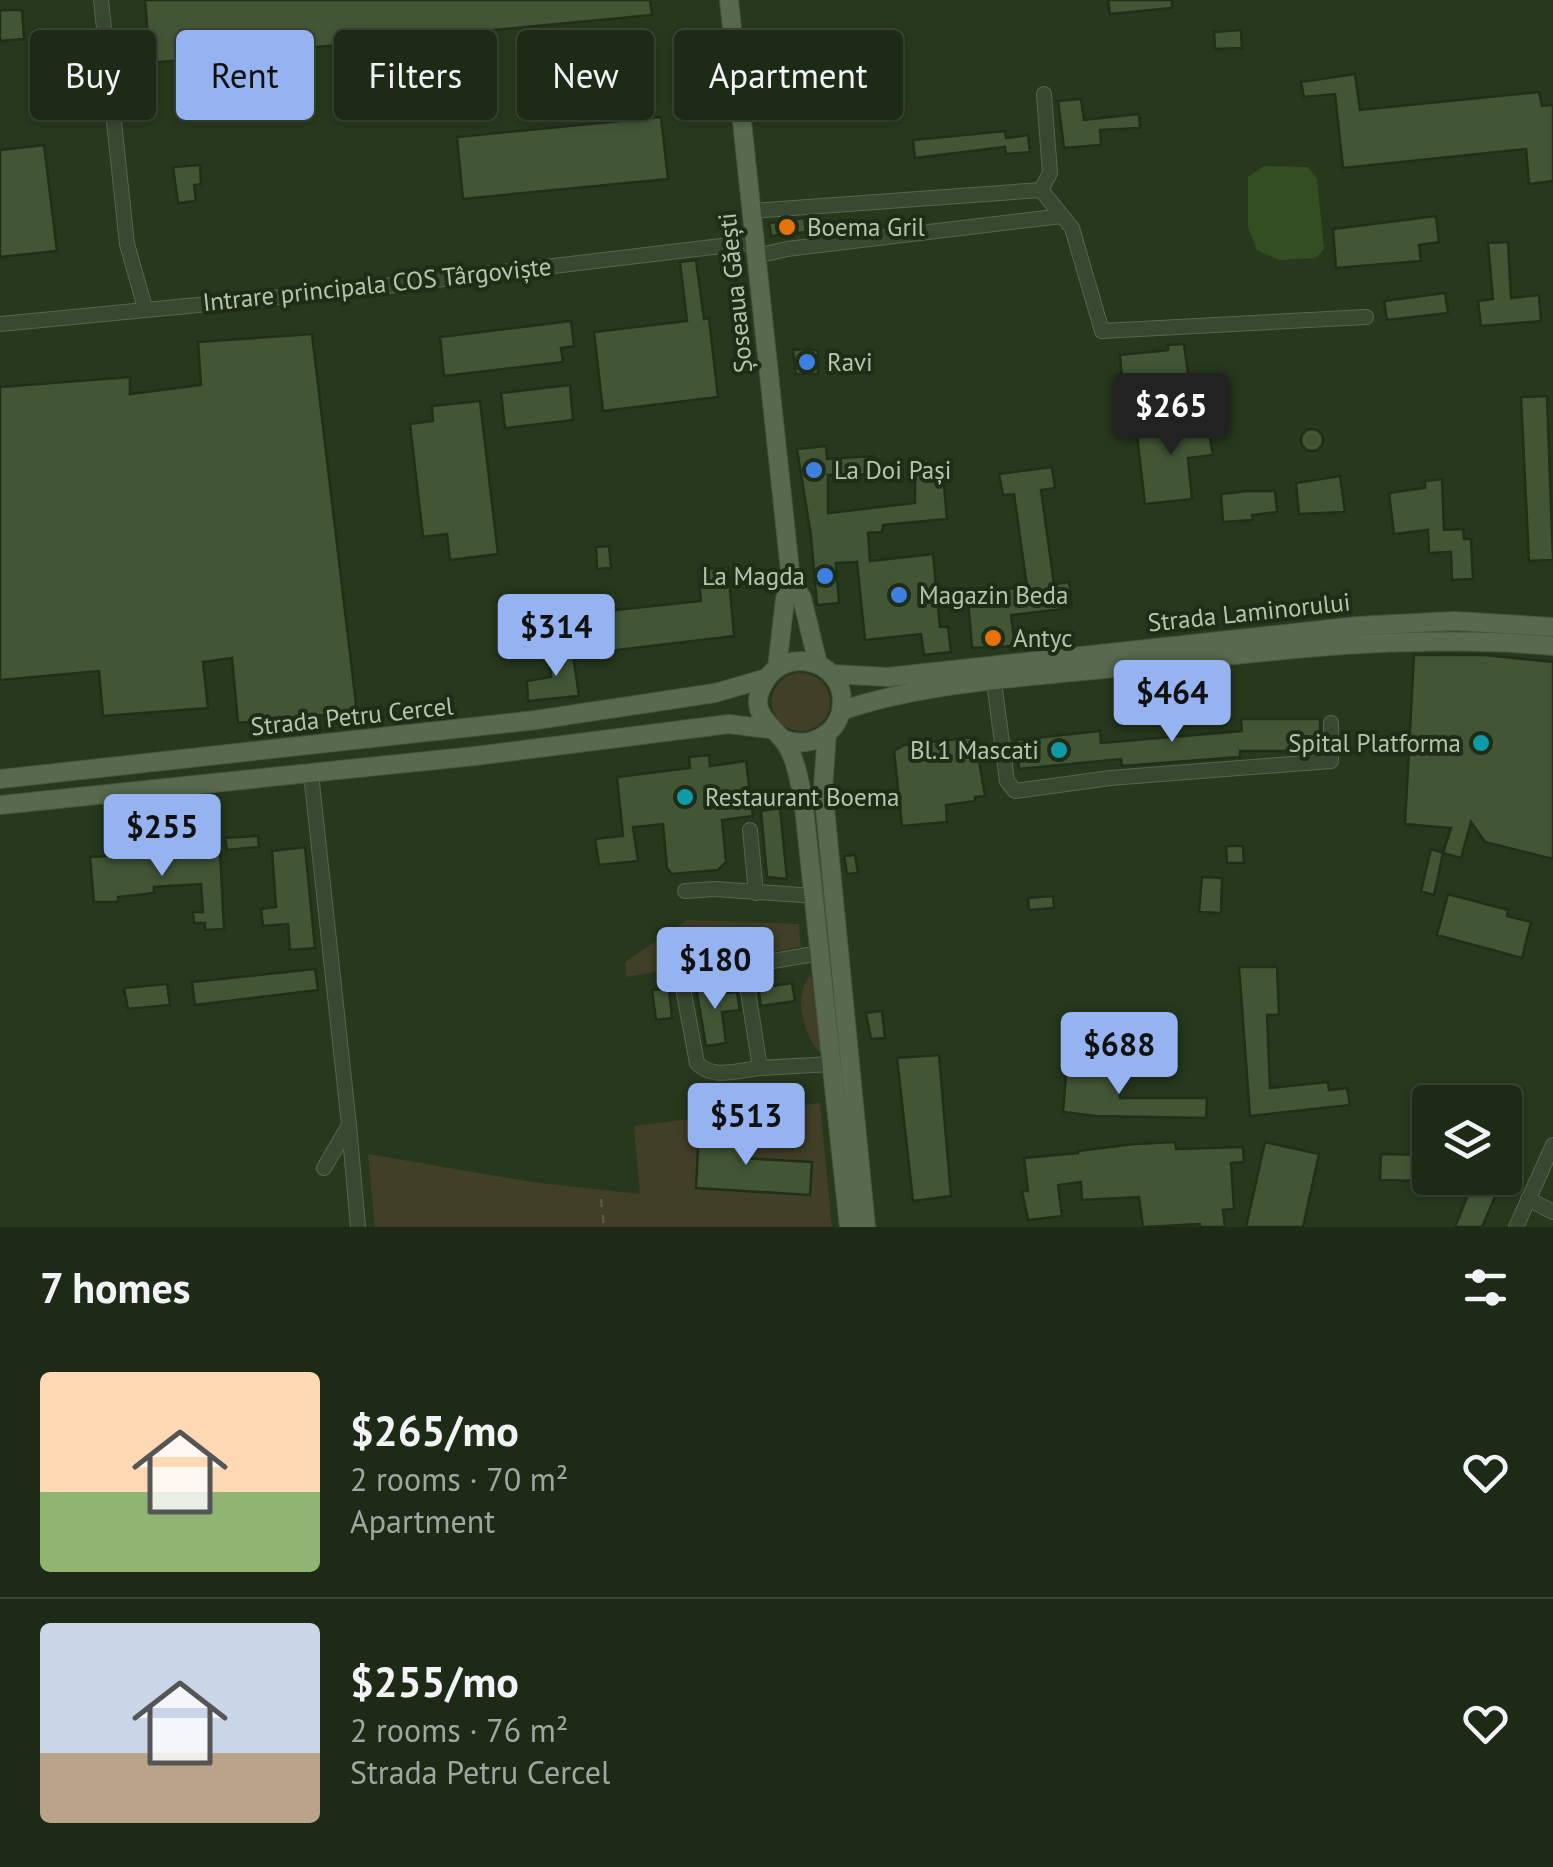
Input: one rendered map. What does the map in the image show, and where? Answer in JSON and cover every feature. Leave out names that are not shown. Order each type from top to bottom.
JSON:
[{"type":"main road","name":"Șoseaua Găești","points":[[728,0],[792,580]]},
{"type":"main road","points":[[792,580],[802,598],[825,669],[842,694],[841,711],[828,734],[822,770],[829,952],[849,1227]]},
{"type":"main road","points":[[792,580],[772,672],[759,706],[804,798],[814,896],[829,952]]},
{"type":"main road","name":"Strada Laminorului","points":[[841,711],[994,674],[1357,626],[1456,622],[1553,627]]},
{"type":"main road","name":"Strada Laminorului","points":[[825,669],[875,678],[994,674],[1356,643],[1455,640],[1553,646]]},
{"type":"main road","points":[[772,672],[797,660],[825,669]]},
{"type":"main road","name":"Strada Petru Cercel","points":[[0,778],[430,733],[688,698],[726,691],[772,672]]},
{"type":"main road","points":[[0,805],[311,774],[730,724],[804,743],[828,734]]},
{"type":"main road","points":[[840,1063],[866,1227]]},
{"type":"lane","points":[[101,0],[127,244],[145,308]]},
{"type":"lane","points":[[1041,190],[1050,173],[1044,94]]},
{"type":"lane","points":[[752,211],[1041,190]]},
{"type":"lane","points":[[1041,190],[1072,228],[1102,330],[1366,317]]},
{"type":"lane","name":"Intrare principala COS Târgoviște","points":[[0,324],[787,249],[1062,216]]},
{"type":"lane","points":[[994,674],[1007,781],[1014,792],[1110,778],[1330,761],[1330,722]]},
{"type":"lane","points":[[311,774],[358,1227]]},
{"type":"lane","points":[[750,830],[756,892]]},
{"type":"lane","points":[[684,892],[715,889],[814,896]]},
{"type":"lane","points":[[829,952],[693,974],[683,988],[696,1063],[703,1070],[713,1074],[840,1063]]},
{"type":"lane","points":[[744,966],[760,1068]]},
{"type":"lane","points":[[324,1168],[348,1124]]},
{"type":"lane","points":[[1516,1227],[1553,1144]]},
{"type":"lane","points":[[1528,1199],[1553,1212]]},
{"type":"path","points":[[601,1199],[604,1227]]},
{"type":"shaded area","points":[[1264,166],[1308,167],[1317,179],[1324,249],[1316,258],[1279,260],[1257,250],[1248,227],[1248,177]]},
{"type":"shaded area","points":[[801,673],[822,681],[830,702],[822,723],[801,731],[780,723],[772,702],[780,681]]},
{"type":"shaded area","points":[[687,920],[799,924],[801,947],[626,977],[625,962]]},
{"type":"shaded area","points":[[811,975],[822,1051],[813,1043],[802,1013],[802,992]]},
{"type":"shaded area","points":[[820,1103],[832,1227],[375,1227],[368,1154],[532,1182],[640,1194],[634,1126]]},
{"type":"building","points":[[145,0],[650,0],[652,15],[495,30],[334,30],[334,45],[314,47],[314,30],[176,30],[176,61],[156,62],[156,30],[147,30]]},
{"type":"building","points":[[1108,0],[1172,0],[1172,8],[1110,14]]},
{"type":"building","points":[[0,10],[22,10],[24,39],[0,41]]},
{"type":"building","points":[[1241,30],[1242,48],[1215,49],[1214,32]]},
{"type":"building","points":[[1355,74],[1360,110],[1539,92],[1542,106],[1553,105],[1553,181],[1529,184],[1526,149],[1343,168],[1335,94],[1304,97],[1301,82]]},
{"type":"building","points":[[1081,99],[1084,120],[1139,114],[1140,128],[1100,130],[1101,145],[1064,148],[1058,101]]},
{"type":"building","points":[[661,117],[668,179],[463,199],[457,137]]},
{"type":"building","points":[[1005,131],[1006,138],[1028,135],[1030,152],[1006,154],[1005,147],[915,158],[913,140]]},
{"type":"building","points":[[44,145],[57,251],[0,257],[0,150]]},
{"type":"building","points":[[200,165],[201,184],[194,185],[196,201],[178,203],[173,167]]},
{"type":"building","points":[[1436,216],[1439,242],[1419,245],[1421,261],[1336,268],[1333,229]]},
{"type":"building","name":"Boema Gril","points":[[804,218],[806,232],[771,236],[769,223]]},
{"type":"building","points":[[1508,242],[1511,298],[1539,295],[1541,321],[1481,326],[1478,301],[1493,299],[1488,243]]},
{"type":"building","points":[[696,260],[704,319],[709,318],[718,397],[603,411],[594,332],[687,321],[680,262]]},
{"type":"building","points":[[1445,293],[1448,313],[1387,320],[1384,301]]},
{"type":"building","points":[[571,321],[574,346],[561,348],[563,362],[444,376],[440,337]]},
{"type":"building","points":[[312,334],[357,712],[238,723],[232,658],[203,662],[208,708],[103,716],[99,671],[0,680],[0,387],[130,377],[130,394],[201,385],[198,342]]},
{"type":"building","points":[[1184,344],[1188,374],[1122,380],[1120,355],[1168,350],[1168,345]]},
{"type":"building","name":"Ravi","points":[[793,350],[818,351],[818,374],[796,374]]},
{"type":"building","points":[[570,385],[573,420],[505,428],[501,393]]},
{"type":"building","points":[[1547,396],[1553,560],[1529,561],[1521,397]]},
{"type":"building","points":[[480,401],[498,554],[450,560],[447,534],[423,537],[410,424],[433,421],[432,406]]},
{"type":"building","points":[[1207,420],[1213,455],[1188,458],[1192,499],[1145,504],[1136,427]]},
{"type":"building","points":[[1312,429],[1320,432],[1320,448],[1312,451],[1304,448],[1301,440],[1304,432]]},
{"type":"building","points":[[826,446],[827,459],[873,456],[875,474],[828,475],[828,513],[915,503],[915,470],[943,474],[947,519],[883,525],[882,532],[868,533],[870,561],[933,554],[940,627],[948,627],[951,652],[924,655],[921,634],[865,640],[857,562],[836,563],[839,603],[817,605],[797,449]]},
{"type":"building","points":[[1052,467],[1055,488],[1041,490],[1054,584],[1069,582],[1072,608],[1011,615],[1015,646],[972,648],[968,599],[1008,594],[1007,589],[1027,587],[1014,494],[1003,495],[999,474]]},
{"type":"building","points":[[1340,476],[1345,512],[1299,514],[1296,483]]},
{"type":"building","points":[[1442,479],[1444,530],[1463,529],[1464,539],[1471,539],[1473,579],[1452,580],[1451,552],[1429,553],[1428,530],[1394,534],[1389,493],[1425,488],[1425,481]]},
{"type":"building","points":[[1275,491],[1277,512],[1252,515],[1253,520],[1223,522],[1221,494]]},
{"type":"building","points":[[609,546],[611,568],[597,569],[596,547]]},
{"type":"building","points":[[728,567],[734,636],[593,653],[588,613],[701,601],[698,570]]},
{"type":"building","points":[[572,648],[579,696],[528,701],[527,681],[551,677],[549,651]]},
{"type":"building","name":"Spital Platforma","points":[[1414,655],[1485,655],[1553,662],[1553,859],[1485,842],[1471,822],[1461,858],[1443,853],[1451,828],[1405,824]]},
{"type":"building","points":[[1241,719],[1320,719],[1320,751],[1240,751],[1240,757],[1122,766],[1121,759],[1019,769],[1016,740],[1100,731],[1101,743],[1242,731]]},
{"type":"building","points":[[975,737],[985,796],[946,805],[947,822],[902,826],[894,751],[904,745]]},
{"type":"building","name":"Restaurant Boema","points":[[709,755],[710,766],[746,761],[753,816],[722,820],[726,862],[718,870],[672,874],[667,868],[663,824],[633,827],[638,861],[599,865],[595,839],[623,836],[617,777],[690,768],[689,757]]},
{"type":"building","points":[[780,808],[787,879],[767,877],[761,811]]},
{"type":"building","points":[[258,836],[259,847],[227,850],[225,838]]},
{"type":"building","points":[[1226,846],[1243,846],[1244,863],[1227,863]]},
{"type":"building","points":[[305,847],[315,948],[290,950],[288,924],[263,926],[261,909],[276,907],[272,851]]},
{"type":"building","points":[[1431,849],[1443,853],[1434,895],[1421,891]]},
{"type":"building","points":[[220,850],[224,929],[205,930],[205,923],[194,923],[193,912],[203,912],[201,884],[154,887],[154,893],[118,897],[118,902],[94,902],[90,857]]},
{"type":"building","points":[[855,855],[858,873],[847,874],[844,856]]},
{"type":"building","points":[[1202,877],[1222,878],[1221,913],[1199,912]]},
{"type":"building","points":[[1448,894],[1508,910],[1507,916],[1531,922],[1522,958],[1437,935]]},
{"type":"building","points":[[1053,896],[1054,908],[1029,910],[1028,898]]},
{"type":"building","points":[[1239,967],[1277,967],[1279,1015],[1267,1015],[1270,1088],[1328,1082],[1329,1090],[1347,1088],[1350,1105],[1250,1116]]},
{"type":"building","points":[[315,969],[318,990],[195,1005],[192,982]]},
{"type":"building","points":[[792,983],[795,1001],[761,1006],[758,988]]},
{"type":"building","points":[[167,984],[170,1005],[128,1009],[124,988]]},
{"type":"building","points":[[717,984],[719,994],[737,992],[740,1010],[722,1012],[726,1043],[706,1046],[696,987]]},
{"type":"building","points":[[669,988],[672,1018],[656,1020],[652,990]]},
{"type":"building","points":[[882,1011],[885,1038],[871,1039],[866,1013]]},
{"type":"building","points":[[939,1055],[951,1196],[913,1201],[897,1058]]},
{"type":"building","points":[[1067,1063],[1118,1067],[1120,1098],[1207,1098],[1206,1118],[1063,1112]]},
{"type":"building","points":[[699,1130],[744,1132],[742,1158],[812,1162],[810,1195],[696,1188]]},
{"type":"building","points":[[1175,1142],[1176,1149],[1243,1147],[1244,1162],[1231,1163],[1234,1209],[1223,1210],[1225,1227],[1143,1227],[1139,1197],[1082,1200],[1081,1182],[1058,1185],[1062,1216],[1028,1220],[1022,1191],[1028,1191],[1024,1158]]},
{"type":"building","points":[[1265,1142],[1319,1154],[1303,1227],[1246,1227]]},
{"type":"building","points":[[1381,1154],[1412,1155],[1412,1181],[1380,1180]]},
{"type":"building","points":[[1468,1195],[1496,1195],[1482,1227],[1455,1227]]},
{"type":"place","name":"Boema Gril","points":[[787,227]]},
{"type":"place","name":"Ravi","points":[[807,362]]},
{"type":"place","name":"La Doi Pași","points":[[814,470]]},
{"type":"place","name":"La Magda","points":[[825,576]]},
{"type":"place","name":"Magazin Beda","points":[[899,595]]},
{"type":"place","name":"Antyc","points":[[993,638]]},
{"type":"place","name":"Spital Platforma","points":[[1481,743]]},
{"type":"place","name":"Bl.1 Mascati","points":[[1059,750]]},
{"type":"place","name":"Restaurant Boema","points":[[685,797]]}]
